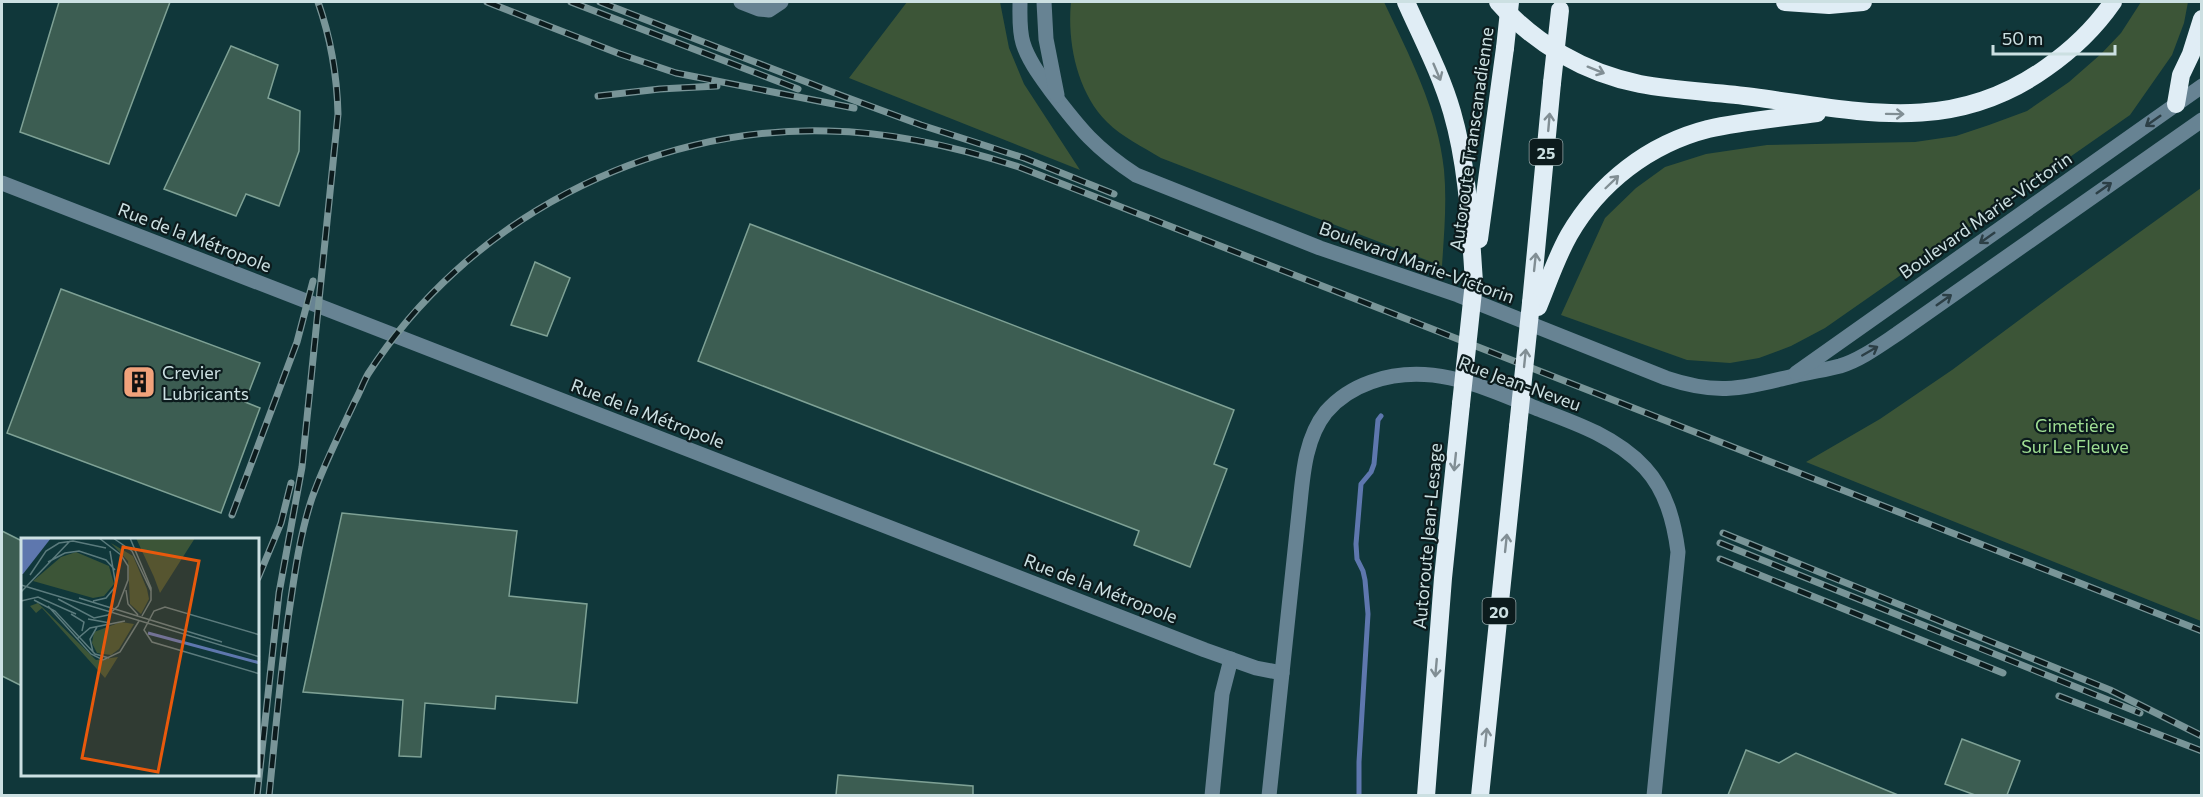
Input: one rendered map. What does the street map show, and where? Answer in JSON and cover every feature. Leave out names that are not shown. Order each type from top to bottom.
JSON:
[{"type":"highway","points":[[1498,2],[1525,29],[1548,46],[1610,76],[1642,84],[1837,110],[1917,114],[1956,109],[1987,100],[2015,88],[2060,58],[2089,31],[2113,2]]},
{"type":"highway","name":"Autoroute Transcanadienne","points":[[1474,282],[1510,2]]},
{"type":"highway","points":[[1785,2],[1829,5],[1863,2]]},
{"type":"highway","name":"25","points":[[1528,331],[1534,305],[1560,6]]},
{"type":"highway","points":[[1409,7],[1447,97],[1456,128],[1468,205],[1474,282]]},
{"type":"highway","points":[[2176,104],[2181,75],[2191,54],[2202,19]]},
{"type":"highway","points":[[1534,305],[1578,221],[1611,182],[1637,161],[1665,145],[1709,129],[1837,110]]},
{"type":"highway","name":"Autoroute Jean-Lesage","points":[[1426,795],[1442,599],[1474,282]]},
{"type":"highway","name":"20","points":[[1480,795],[1528,331]]},
{"type":"street","points":[[741,2],[764,10],[777,5]]},
{"type":"street","name":"Boulevard Marie-Victorin","points":[[1020,2],[1023,44],[1043,80],[1074,123],[1091,141],[1136,175],[1320,248],[1458,295],[1686,384],[1716,389],[1765,384],[1841,365],[1873,349],[2202,120]]},
{"type":"street","name":"Boulevard Marie-Victorin","points":[[1044,2],[1046,39],[1059,100]]},
{"type":"street","name":"Boulevard Marie-Victorin","points":[[1791,376],[2202,86]]},
{"type":"street","name":"Rue de la Métropole","points":[[2,183],[1231,659],[1256,668],[1282,673]]},
{"type":"street","name":"Rue Jean-Neveu","points":[[1269,795],[1303,475],[1312,437],[1331,406],[1347,393],[1365,384],[1388,377],[1411,374],[1434,374],[1479,386],[1573,422],[1614,443],[1646,469],[1659,487],[1668,506],[1676,540],[1677,565],[1654,795]]},
{"type":"street","points":[[1212,795],[1222,694],[1231,659]]},
{"type":"green space","points":[[907,2],[1000,2],[1009,48],[1024,84],[1080,170],[849,78]]},
{"type":"green space","points":[[1071,2],[1384,2],[1421,83],[1441,148],[1445,194],[1442,266],[1161,158],[1133,142],[1107,122],[1088,96],[1081,81],[1073,50]]},
{"type":"green space","points":[[2141,2],[2188,2],[2184,23],[2172,55],[2130,115],[1825,328],[1791,346],[1759,358],[1730,363],[1687,360],[1561,315],[1605,218],[1636,188],[1665,167],[1706,154],[1767,145],[1915,142],[1956,136],[1989,125],[2027,111],[2069,82],[2121,33]]},
{"type":"green space","name":"Cimetière Sur Le Fleuve","points":[[2201,188],[2201,621],[1806,462],[1880,419],[1952,370]]},
{"type":"building","points":[[59,2],[170,2],[109,164],[20,132]]},
{"type":"building","points":[[231,46],[278,65],[268,98],[300,111],[299,151],[279,206],[246,194],[236,216],[164,189]]},
{"type":"building","points":[[750,224],[1234,410],[1214,464],[1227,469],[1190,567],[1134,545],[1139,531],[698,361]]},
{"type":"building","points":[[535,262],[570,278],[547,336],[511,325]]},
{"type":"building","name":"Crevier Lubricants","points":[[61,289],[260,363],[245,402],[260,408],[221,513],[7,433]]},
{"type":"building","points":[[342,513],[517,531],[509,596],[587,604],[577,703],[496,696],[495,709],[425,703],[421,757],[399,756],[403,700],[303,692]]},
{"type":"building","points":[[2,531],[21,540],[21,686],[2,676]]},
{"type":"building","points":[[1962,739],[2020,761],[2007,795],[1975,795],[1945,784]]},
{"type":"building","points":[[1746,750],[1779,763],[1796,753],[1898,795],[1728,795]]},
{"type":"building","points":[[838,775],[973,786],[973,795],[836,795]]},
{"type":"waterway","points":[[1359,796],[1368,614],[1365,580],[1357,559],[1356,544],[1361,484],[1371,472],[1374,464],[1378,420],[1381,416]]},
{"type":"railway","points":[[260,768],[279,593],[302,467],[338,114],[332,57],[318,2]]},
{"type":"railway","points":[[487,2],[620,54],[676,73],[854,108]]},
{"type":"railway","points":[[571,2],[798,89]]},
{"type":"railway","points":[[600,2],[840,95],[921,125],[1024,158],[1114,194]]},
{"type":"railway","points":[[598,96],[717,86]]},
{"type":"railway","points":[[269,796],[288,619],[297,558],[307,513],[327,461],[366,377],[408,319],[456,271],[509,229],[567,193],[629,165],[694,145],[760,134],[828,131],[877,134],[949,147],[1019,167],[2202,631]]},
{"type":"railway","points":[[232,515],[297,342],[313,281]]},
{"type":"railway","points":[[260,573],[281,523],[291,483]]},
{"type":"railway","points":[[1723,533],[2110,690],[2202,736]]},
{"type":"railway","points":[[1720,543],[2140,713]]},
{"type":"railway","points":[[1720,559],[2003,673]]},
{"type":"railway","points":[[2059,696],[2202,751]]},
{"type":"railway","points":[[257,796],[259,776]]},
{"type":"place","name":"Crevier Lubricants","points":[[139,382]]}]
